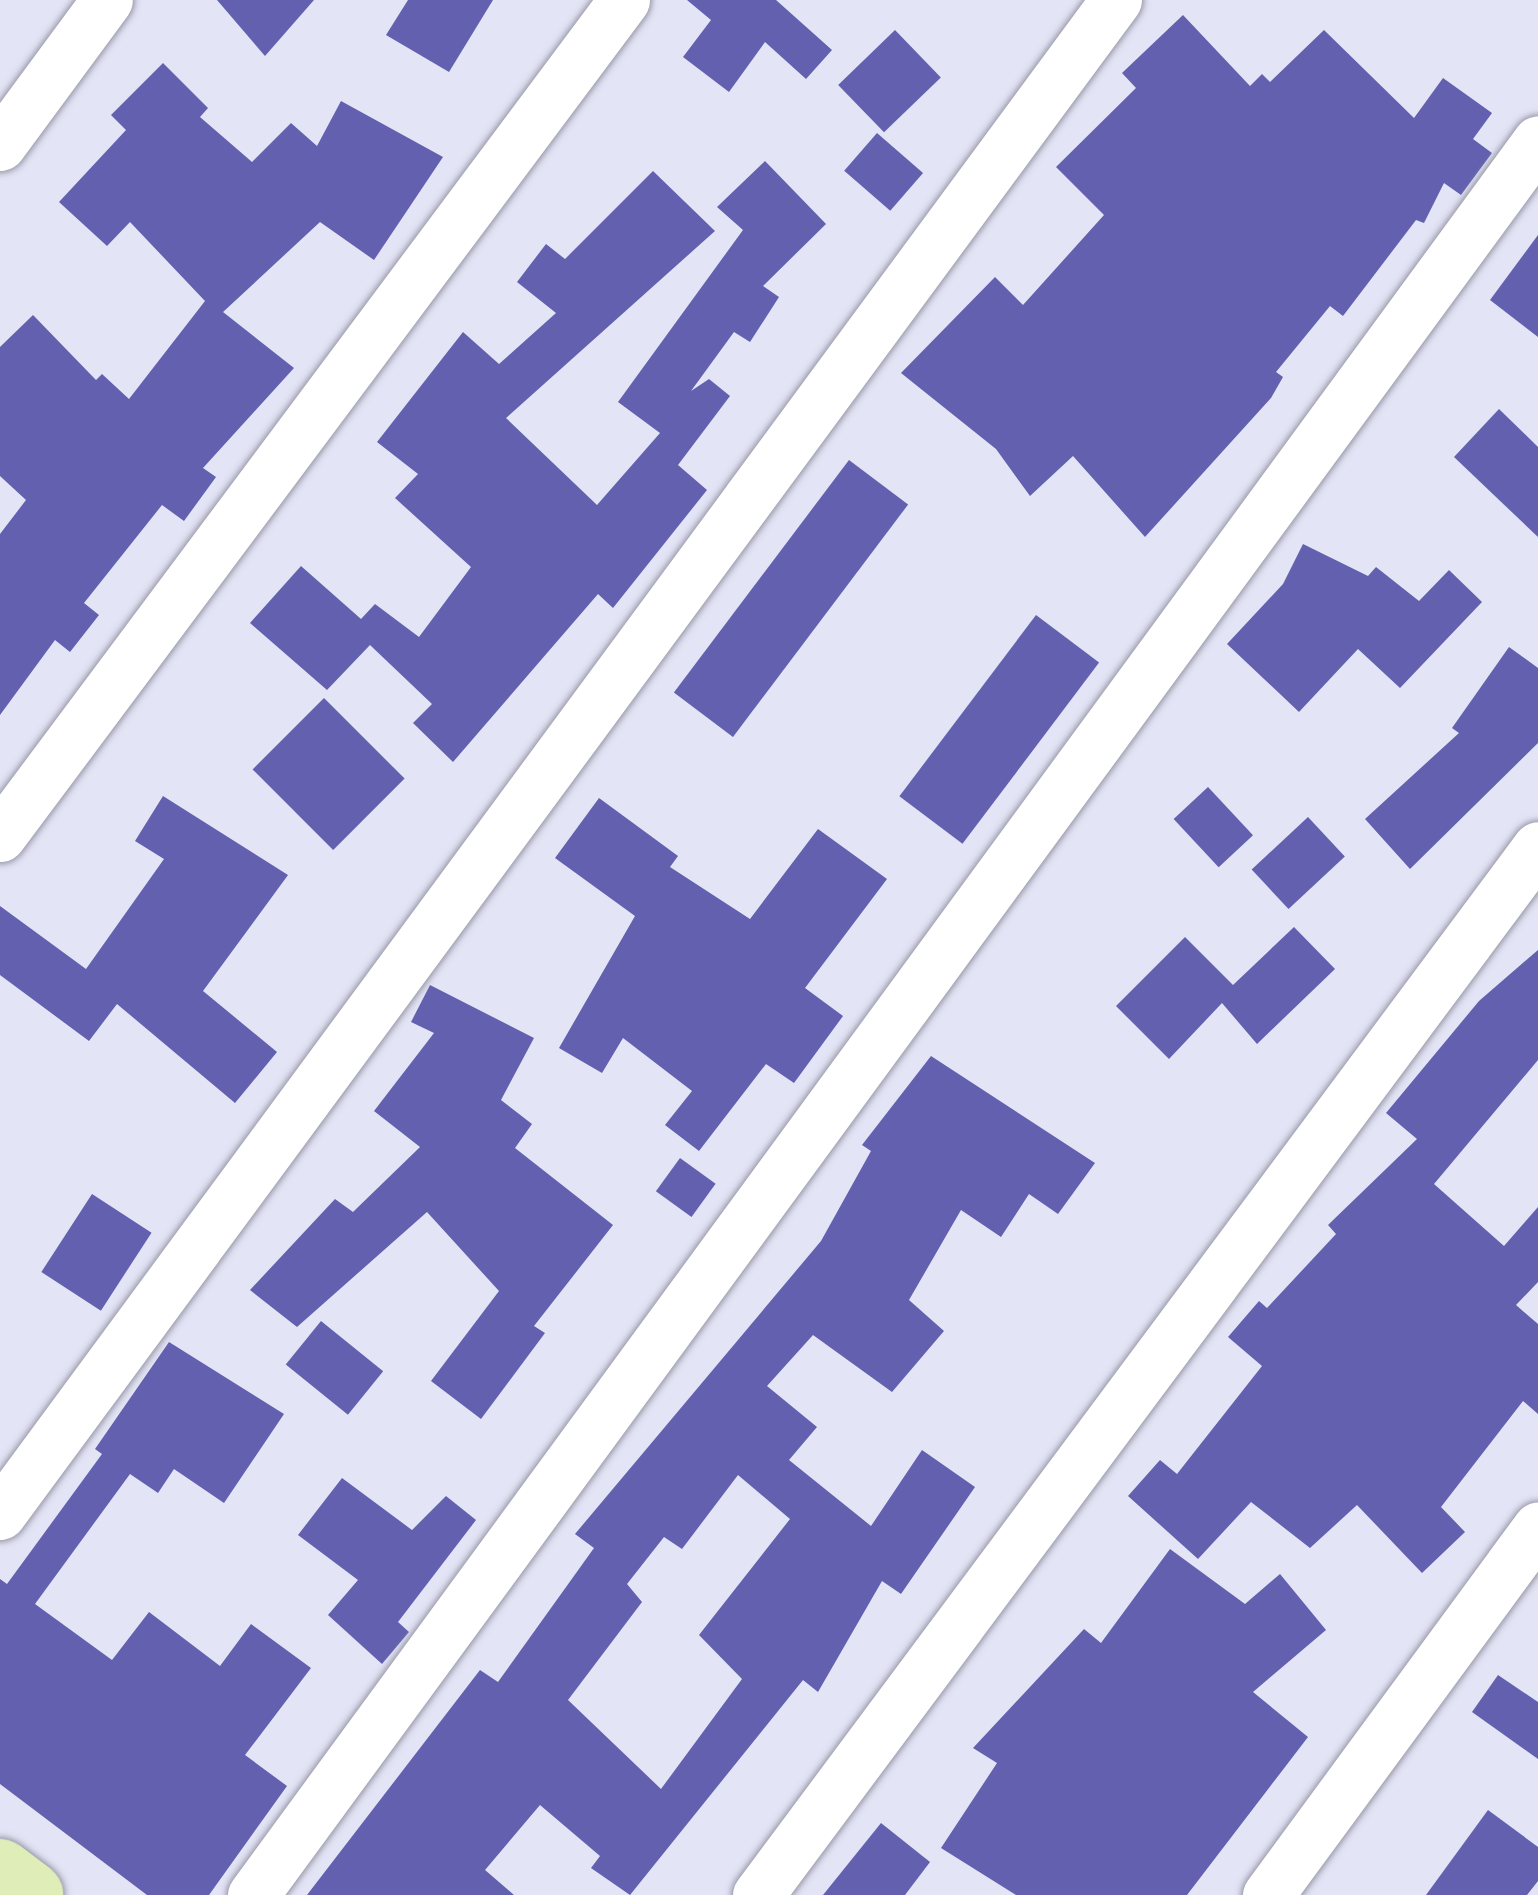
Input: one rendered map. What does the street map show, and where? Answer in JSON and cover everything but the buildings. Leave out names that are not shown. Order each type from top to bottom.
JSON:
[{"type":"main road","points":[[0,1872],[30,1895]]},
{"type":"street","points":[[0,146],[107,0]]},
{"type":"street","points":[[0,836],[623,0]]},
{"type":"street","points":[[0,1514],[1116,0]]},
{"type":"street","points":[[253,1895],[1538,141]]},
{"type":"street","points":[[758,1895],[1538,847]]},
{"type":"street","points":[[1268,1895],[1538,1527]]}]
